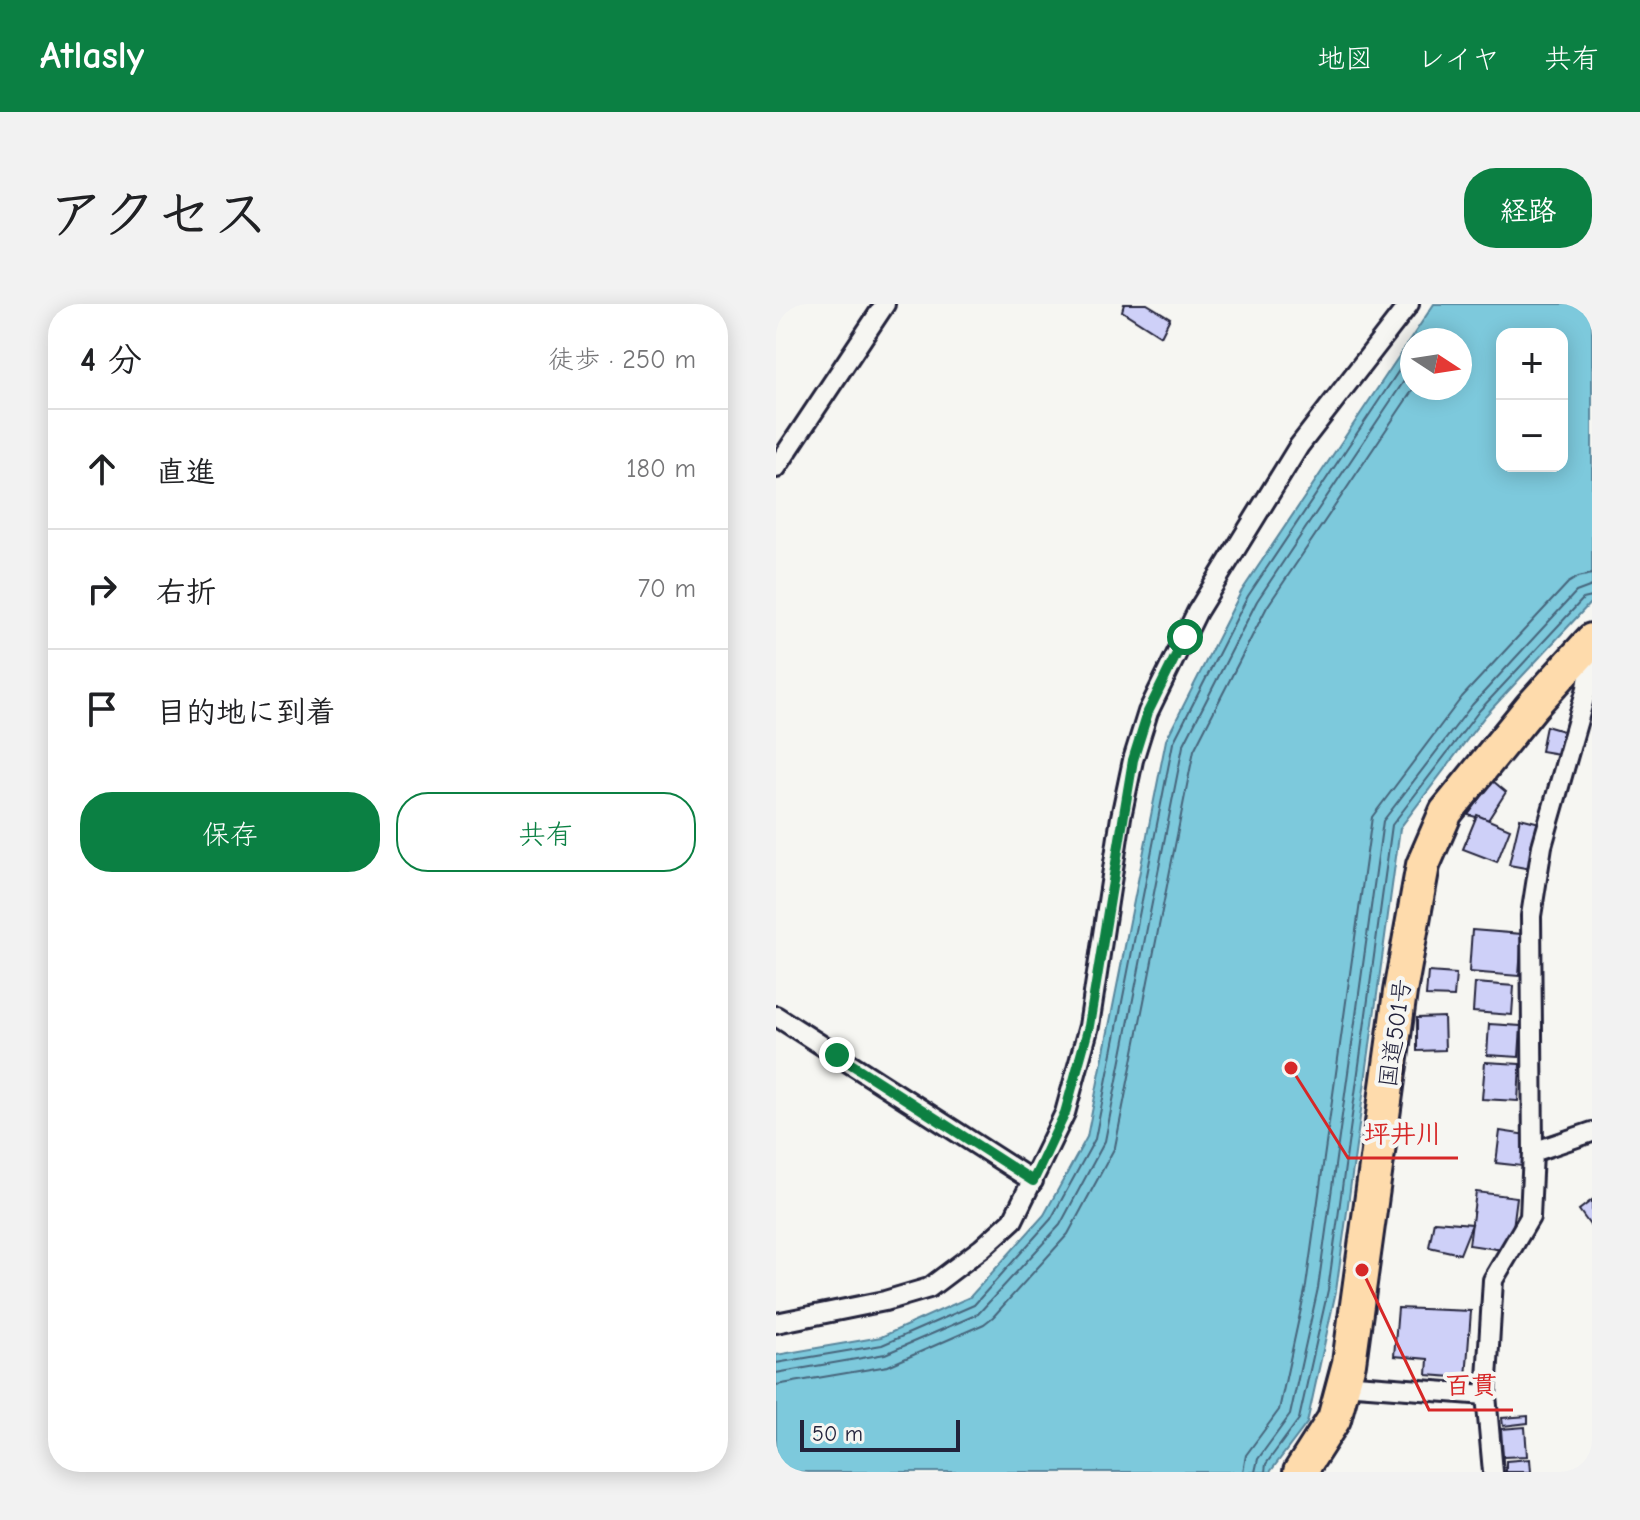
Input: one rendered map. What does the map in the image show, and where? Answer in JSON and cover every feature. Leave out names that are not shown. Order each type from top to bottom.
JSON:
[{"type":"highway","name":"国道501号","points":[[1300,1472],[1334,1419],[1349,1363],[1400,992],[1423,865],[1446,812],[1532,706],[1592,640]]},
{"type":"street","points":[[776,468],[885,304]]},
{"type":"street","points":[[776,1323],[885,1301],[929,1288],[1013,1220],[1065,1113],[1089,1026],[1121,817],[1133,760],[1148,712],[1197,612],[1299,446],[1409,304]]},
{"type":"street","points":[[1493,1472],[1486,1395],[1493,1280],[1530,1217],[1533,1152],[1531,916],[1542,846],[1587,688],[1592,656]]},
{"type":"street","points":[[776,1016],[1033,1181]]},
{"type":"street","points":[[1533,1152],[1592,1132]]},
{"type":"street","points":[[1343,1384],[1486,1395]]},
{"type":"water","points":[[1434,304],[1592,304],[1592,601],[1485,716],[1400,828],[1336,1291],[1307,1423],[1270,1472],[776,1472],[776,1355],[881,1337],[970,1297],[1044,1215],[1087,1137],[1166,740],[1241,592],[1400,355],[1400,400],[1472,400],[1472,328],[1418,328]]},
{"type":"building","points":[[1124,304],[1147,304],[1170,318],[1161,336],[1122,311]]},
{"type":"building","points":[[1546,726],[1563,731],[1559,754],[1541,751]]},
{"type":"building","points":[[1493,781],[1506,792],[1488,820],[1468,815]]},
{"type":"building","points":[[1477,815],[1510,829],[1497,862],[1463,849]]},
{"type":"building","points":[[1520,818],[1540,823],[1531,869],[1509,865]]},
{"type":"building","points":[[1472,930],[1522,934],[1519,976],[1469,972]]},
{"type":"building","points":[[1428,972],[1456,974],[1454,997],[1426,996]]},
{"type":"building","points":[[1475,983],[1514,986],[1512,1015],[1473,1012]]},
{"type":"building","points":[[1444,1017],[1445,1050],[1417,1051],[1417,1018]]},
{"type":"building","points":[[1489,1024],[1521,1026],[1519,1057],[1487,1055]]},
{"type":"building","points":[[1485,1062],[1520,1064],[1518,1101],[1482,1099]]},
{"type":"building","points":[[1500,1131],[1527,1135],[1522,1166],[1496,1163]]},
{"type":"building","points":[[1476,1192],[1517,1197],[1510,1251],[1469,1245]]},
{"type":"building","points":[[1592,1200],[1592,1228],[1579,1210]]},
{"type":"building","points":[[1434,1221],[1472,1224],[1460,1254],[1429,1247]]},
{"type":"building","points":[[1398,1308],[1471,1311],[1466,1378],[1427,1375],[1428,1359],[1394,1356]]},
{"type":"building","points":[[1528,1416],[1528,1423],[1503,1426],[1502,1418]]},
{"type":"building","points":[[1525,1427],[1527,1456],[1503,1457],[1501,1429]]},
{"type":"building","points":[[1530,1459],[1531,1472],[1506,1472],[1506,1461]]},
{"type":"place","name":"坪井川","points":[[1291,1068]]},
{"type":"place","name":"百貫","points":[[1362,1270]]},
{"type":"route","points":[[837,1055],[1033,1181],[1065,1113],[1089,1026],[1121,817],[1133,760],[1148,712],[1185,637]]}]
